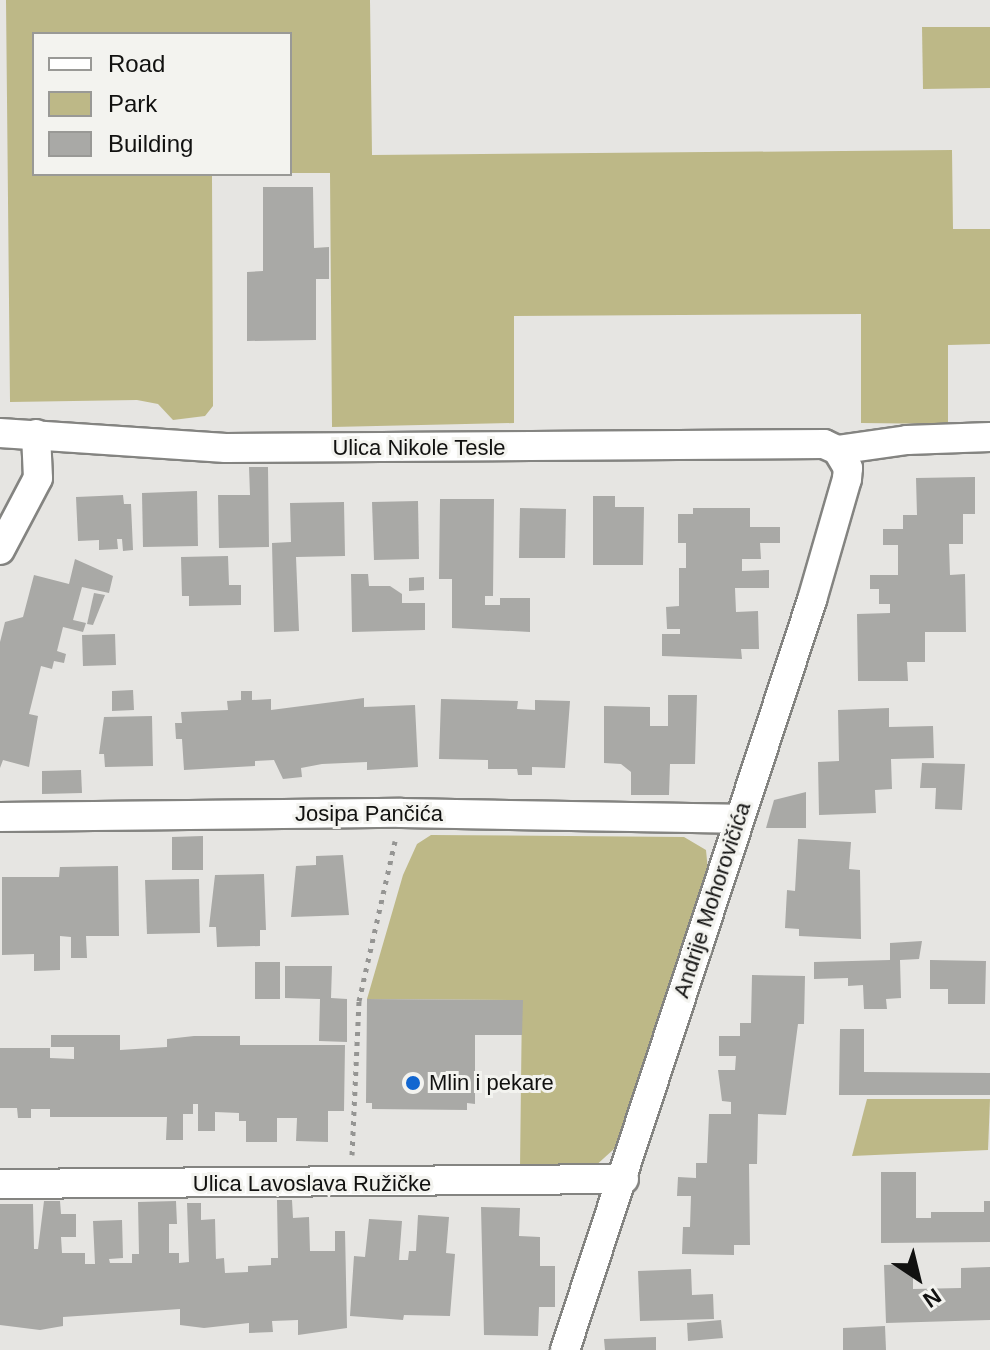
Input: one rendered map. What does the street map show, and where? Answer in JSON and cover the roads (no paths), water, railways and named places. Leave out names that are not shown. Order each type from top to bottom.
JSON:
[{"type":"street","name":"Ulica Nikole Tesle","points":[[0,433],[226,448],[824,444],[837,450],[907,440],[990,437]]},
{"type":"street","points":[[0,550],[38,478],[36,434]]},
{"type":"street","name":"Andrije Mohorovičića","points":[[565,1350],[624,1179],[737,819],[812,600],[847,479],[848,468],[837,450]]},
{"type":"street","name":"Josipa Pančića","points":[[0,817],[401,813],[737,819]]},
{"type":"street","name":"Ulica Lavoslava Ružičke","points":[[0,1184],[351,1184],[624,1179]]},
{"type":"place","name":"Mlin i pekare","points":[[413,1083]]}]
